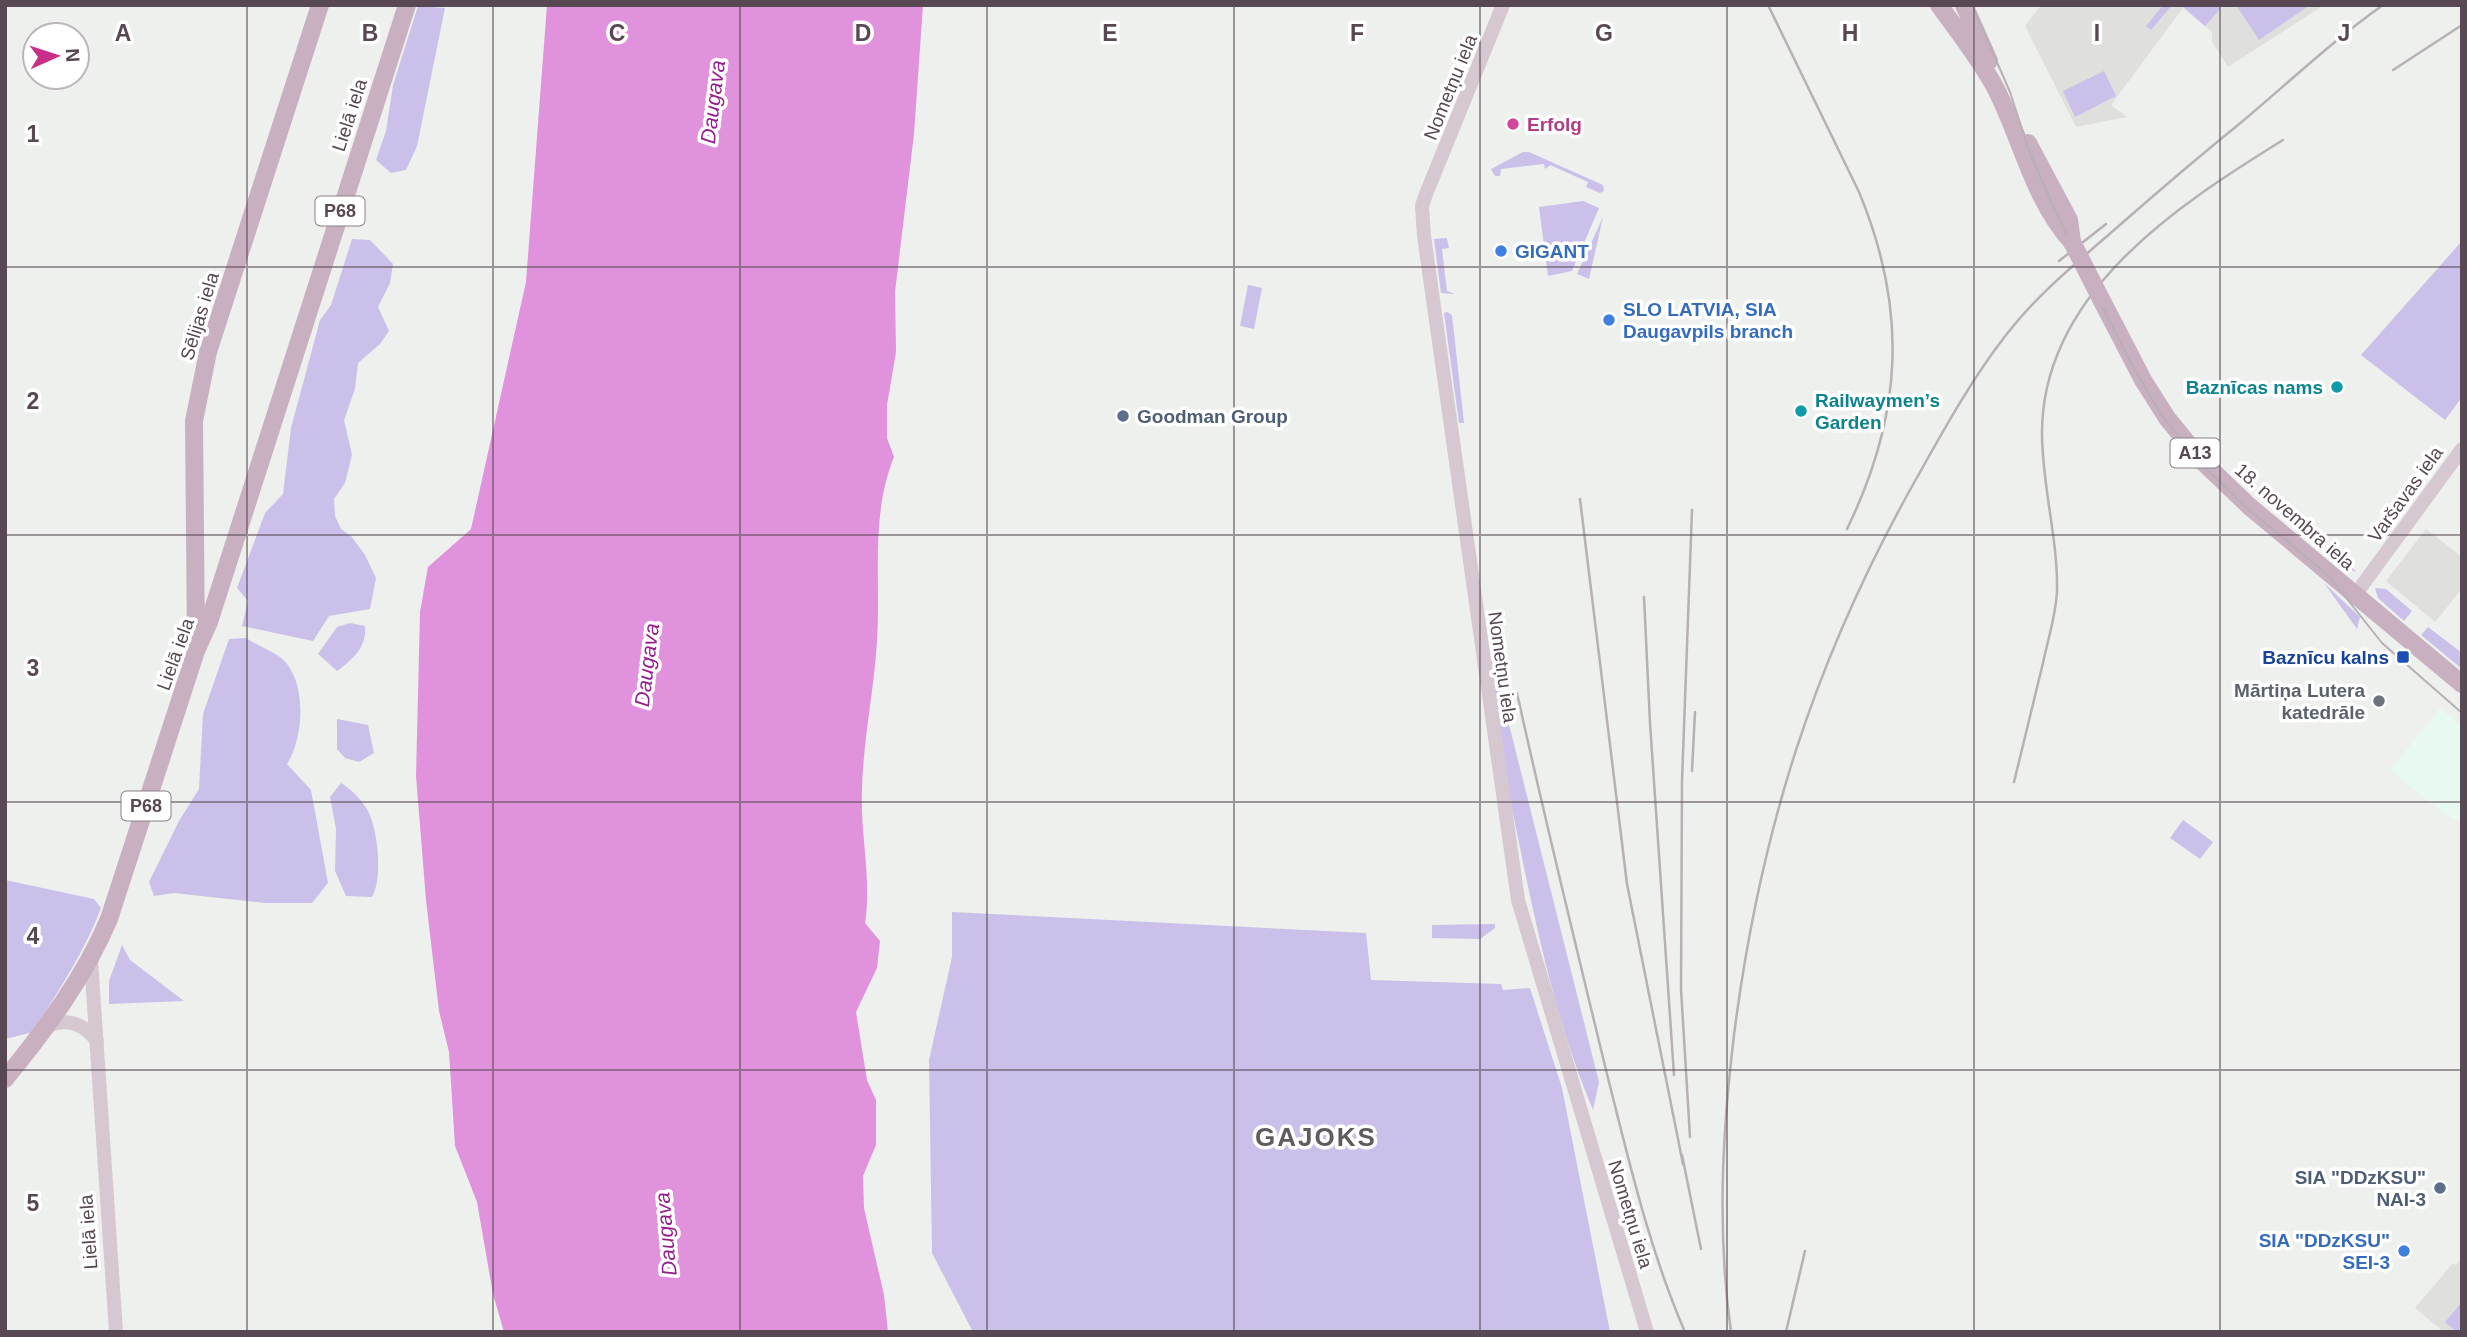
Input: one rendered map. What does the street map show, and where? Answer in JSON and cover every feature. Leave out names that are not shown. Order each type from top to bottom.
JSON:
[{"type":"main road","name":"Sēlijas iela","points":[[196,651],[194,421],[208,352],[320,5]]},
{"type":"main road","name":"Lielā iela","points":[[91,960],[109,919],[196,651],[209,622],[407,5]]},
{"type":"main road","name":"18. novembra iela","points":[[1939,5],[1997,90],[2051,215],[2072,242],[2143,380],[2189,447],[2249,506],[2462,684]]},
{"type":"main road","name":"18. novembra iela","points":[[1964,5],[2010,108],[2069,220],[2072,242]]},
{"type":"main road","name":"P68","points":[[5,1079],[47,1026],[91,960]]},
{"type":"street","name":"Nometņu iela","points":[[1503,5],[1426,194],[1422,206],[1424,236],[1518,900],[1647,1332]]},
{"type":"street","name":"Varšavas iela","points":[[2355,595],[2462,449]]},
{"type":"street","name":"Lielā iela","points":[[91,960],[116,1332]]},
{"type":"street","points":[[47,1026],[58,1022],[75,1023],[88,1030],[97,1041]]},
{"type":"shaded area","points":[[2041,5],[2324,5],[2228,67],[2212,42],[2212,32],[2183,8],[2111,105],[2127,117],[2076,127],[2025,26]]},
{"type":"shaded area","points":[[2163,5],[2172,5],[2151,30],[2146,26]]},
{"type":"shaded area","points":[[2181,5],[2218,5],[2221,8],[2205,26]]},
{"type":"shaded area","points":[[2236,5],[2310,5],[2259,40]]},
{"type":"shaded area","points":[[418,6],[445,8],[417,146],[406,170],[391,173],[376,160],[386,131],[393,85]]},
{"type":"shaded area","points":[[2104,71],[2116,96],[2075,117],[2063,91]]},
{"type":"shaded area","points":[[1523,152],[1529,152],[1603,185],[1604,191],[1600,193],[1586,187],[1588,182],[1550,165],[1545,169],[1544,164],[1501,169],[1500,176],[1495,176],[1491,169]]},
{"type":"shaded area","points":[[1583,201],[1599,208],[1572,271],[1548,276],[1539,207]]},
{"type":"shaded area","points":[[1603,217],[1589,279],[1577,274]]},
{"type":"shaded area","points":[[1447,238],[1449,248],[1442,249],[1447,291],[1455,294],[1441,293],[1434,239]]},
{"type":"shaded area","points":[[352,239],[370,240],[393,264],[390,283],[378,307],[389,331],[380,344],[358,363],[355,389],[344,420],[352,455],[345,483],[334,499],[335,516],[341,529],[351,536],[365,555],[376,578],[370,609],[329,616],[313,641],[242,626],[248,601],[237,588],[265,513],[283,494],[291,428],[320,320],[331,305]]},
{"type":"shaded area","points":[[2462,241],[2462,397],[2445,420],[2361,355]]},
{"type":"shaded area","points":[[1248,285],[1262,288],[1254,329],[1240,326]]},
{"type":"shaded area","points":[[1444,313],[1452,315],[1464,423],[1459,423]]},
{"type":"shaded area","points":[[2426,529],[2462,557],[2462,589],[2435,622],[2386,581]]},
{"type":"shaded area","points":[[2315,537],[2357,572],[2336,565],[2313,540]]},
{"type":"shaded area","points":[[2324,583],[2360,617],[2357,629]]},
{"type":"shaded area","points":[[2375,588],[2386,589],[2412,611],[2404,621],[2378,598]]},
{"type":"shaded area","points":[[350,623],[365,626],[364,640],[353,657],[337,671],[318,654],[337,627]]},
{"type":"shaded area","points":[[2428,627],[2462,653],[2462,669],[2421,635]]},
{"type":"shaded area","points":[[246,638],[280,657],[295,679],[299,694],[300,725],[293,753],[287,764],[311,790],[328,883],[312,903],[266,903],[174,893],[154,896],[149,882],[179,821],[199,789],[203,714],[229,639]]},
{"type":"shaded area","points":[[1492,657],[1599,1082],[1593,1110],[1565,1035],[1535,918],[1495,728],[1490,689]]},
{"type":"shaded area","points":[[2440,708],[2462,727],[2462,822],[2444,814],[2390,770]]},
{"type":"shaded area","points":[[337,719],[368,725],[374,753],[359,762],[345,758],[337,749]]},
{"type":"shaded area","points":[[341,783],[363,803],[374,830],[378,867],[372,897],[346,896],[335,871],[336,829],[330,797]]},
{"type":"shaded area","points":[[2183,820],[2213,842],[2200,859],[2170,838]]},
{"type":"shaded area","points":[[5,880],[94,899],[101,908],[79,956],[33,1032],[5,1039]]},
{"type":"shaded area","points":[[952,912],[1366,933],[1371,980],[1501,984],[1503,990],[1530,988],[1562,1088],[1610,1332],[973,1332],[932,1253],[929,1060],[952,957]]},
{"type":"shaded area","points":[[1495,924],[1495,928],[1480,939],[1432,938],[1432,925]]},
{"type":"shaded area","points":[[122,945],[130,960],[184,1001],[109,1004],[109,981]]},
{"type":"shaded area","points":[[2462,1258],[2462,1332],[2444,1332],[2415,1308],[2453,1263],[2456,1265]]},
{"type":"shaded area","points":[[2462,1302],[2462,1332],[2457,1332],[2445,1322]]},
{"type":"water","name":"Daugava","points":[[547,5],[923,5],[914,134],[895,292],[896,352],[887,405],[887,438],[894,457],[879,525],[877,641],[863,772],[862,807],[867,890],[865,923],[880,941],[877,968],[856,1012],[867,1080],[876,1100],[876,1145],[863,1176],[864,1208],[884,1295],[888,1332],[504,1332],[493,1294],[477,1202],[455,1146],[449,1052],[439,1011],[426,900],[416,776],[420,612],[428,567],[471,529],[526,282]]},
{"type":"tram line","points":[[1972,5],[2010,92],[2030,154],[2070,243],[2132,365],[2161,414],[2200,463],[2248,509],[2328,575],[2382,643],[2462,713]]},
{"type":"railway","points":[[1768,5],[1859,192],[1886,278],[1892,320],[1888,403],[1866,486],[1847,529]]},
{"type":"railway","points":[[1731,1332],[1724,1257],[1724,1147],[1734,1035],[1745,960],[1759,888],[1796,749],[1820,682],[1879,548],[1969,388],[1993,352],[2030,307],[2159,191],[2327,48],[2383,5]]},
{"type":"railway","points":[[2393,70],[2462,25]]},
{"type":"railway","points":[[2014,782],[2056,600],[2057,571],[2044,473],[2042,433],[2048,383],[2065,337],[2091,296],[2123,258],[2161,224],[2201,194],[2283,140]]},
{"type":"railway","points":[[2059,261],[2106,224]]},
{"type":"railway","points":[[1580,499],[1627,884],[1683,1164]]},
{"type":"railway","points":[[1690,1137],[1681,989],[1682,781],[1692,510]]},
{"type":"railway","points":[[1644,597],[1674,1075]]},
{"type":"railway","points":[[1517,693],[1632,1172],[1650,1237],[1685,1332]]},
{"type":"railway","points":[[1692,771],[1695,712]]},
{"type":"railway","points":[[1682,1155],[1701,1249]]},
{"type":"railway","points":[[1786,1332],[1805,1251]]},
{"type":"place","name":"Erfolg","points":[[1513,124]]},
{"type":"place","name":"GIGANT","points":[[1501,251]]},
{"type":"place","name":"SLO LATVIA, SIA Daugavpils branch","points":[[1609,320]]},
{"type":"place","name":"Baznīcas nams","points":[[2337,387]]},
{"type":"place","name":"Railwaymen’s Garden","points":[[1801,411]]},
{"type":"place","name":"Goodman Group","points":[[1123,416]]},
{"type":"place","name":"Baznīcu kalns","points":[[2403,657]]},
{"type":"place","name":"Mārtiņa Lutera katedrāle","points":[[2379,701]]},
{"type":"place","name":"SIA \"DDzKSU\" NAI-3","points":[[2440,1188]]},
{"type":"place","name":"SIA \"DDzKSU\" SEI-3","points":[[2404,1251]]},
{"type":"district","name":"GAJOKS","points":[[1316,1137]]}]
